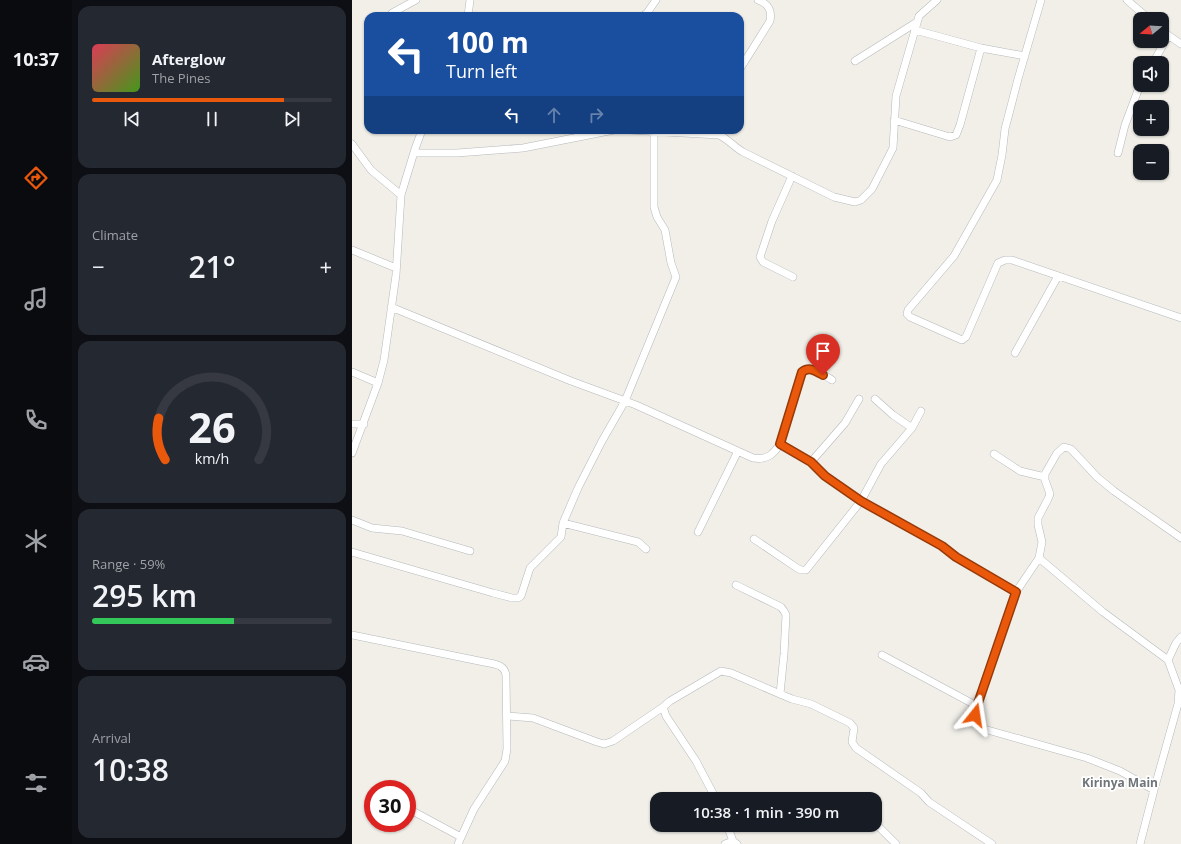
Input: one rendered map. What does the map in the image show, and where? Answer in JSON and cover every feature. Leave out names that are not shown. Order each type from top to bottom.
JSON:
[{"type":"street","points":[[394,12],[416,0]]},
{"type":"street","points":[[468,12],[470,0]]},
{"type":"street","points":[[648,12],[656,0]]},
{"type":"street","points":[[744,63],[770,21],[771,16],[768,6],[758,0]]},
{"type":"street","points":[[719,134],[743,152],[834,197],[855,202],[862,200],[872,189],[890,154],[894,141],[896,96],[917,22],[922,13],[937,0]]},
{"type":"street","points":[[1041,0],[1004,129],[1002,155],[997,180],[954,256],[908,310],[907,314],[910,317],[962,340],[966,337],[998,263],[1005,260],[1012,260],[1181,318]]},
{"type":"street","points":[[1127,0],[1141,12]]},
{"type":"street","points":[[855,61],[917,22]]},
{"type":"street","points":[[915,30],[981,48],[1025,56]]},
{"type":"street","points":[[1169,37],[1181,44]]},
{"type":"street","points":[[894,120],[950,137],[956,135],[960,126],[981,48]]},
{"type":"street","points":[[1118,153],[1125,125],[1137,92]]},
{"type":"street","points":[[352,453],[364,424],[384,360],[396,268],[401,195],[421,134]]},
{"type":"street","points":[[414,153],[456,153],[523,148],[594,134]]},
{"type":"street","points":[[352,552],[512,598],[518,598],[522,594],[530,568],[561,537],[563,524],[578,488],[625,401],[676,277],[671,263],[665,230],[657,217],[654,207],[654,134]]},
{"type":"street","points":[[352,144],[371,170],[401,195]]},
{"type":"street","points":[[792,176],[772,221],[760,257],[764,262],[793,277]]},
{"type":"street","points":[[352,250],[396,268]]},
{"type":"street","points":[[1015,354],[1058,276]]},
{"type":"street","points":[[391,306],[625,401],[753,458],[763,459],[772,455],[780,444],[802,372],[807,369],[814,370],[832,380]]},
{"type":"street","points":[[352,372],[378,383]]},
{"type":"street","points":[[811,462],[845,423],[859,399]]},
{"type":"street","points":[[875,399],[893,415],[912,428]]},
{"type":"street","points":[[754,539],[797,568],[806,570],[861,501],[881,464],[912,428],[920,411]]},
{"type":"street","points":[[352,424],[364,424]]},
{"type":"street","points":[[780,444],[811,462],[825,476],[861,501],[942,546],[956,557],[1016,592]]},
{"type":"street","points":[[1154,790],[1120,771],[1087,758],[979,728],[974,719],[977,706],[1016,592],[1039,558],[1042,542],[1038,518],[1050,494],[1044,477],[1060,450],[1064,447],[1070,448],[1097,477],[1114,491],[1181,538]]},
{"type":"street","points":[[698,532],[738,451]]},
{"type":"street","points":[[994,454],[1020,472],[1044,477]]},
{"type":"street","points":[[352,520],[372,528],[402,531],[470,551]]},
{"type":"street","points":[[563,524],[638,542],[646,549]]},
{"type":"street","points":[[1039,558],[1103,612],[1168,660],[1178,684],[1179,698],[1140,844]]},
{"type":"street","points":[[736,585],[781,607],[786,615],[780,694]]},
{"type":"street","points":[[352,635],[499,665],[505,672],[507,749],[505,761],[500,771],[474,809],[458,844]]},
{"type":"street","points":[[1168,660],[1176,643],[1181,637]]},
{"type":"street","points":[[882,655],[977,706]]},
{"type":"street","points":[[506,716],[533,718],[604,744],[613,741],[670,701],[721,671],[731,673],[792,699],[811,704],[850,723],[854,728],[852,742],[856,748],[921,793],[929,802],[992,844]]},
{"type":"street","points":[[663,707],[666,716],[696,761],[712,792]]},
{"type":"street","points":[[416,813],[461,836]]},
{"type":"street","points":[[882,830],[896,844]]},
{"type":"street","points":[[726,844],[735,842],[730,832]]},
{"type":"district","name":"Kirinya Main","points":[[1120,782]]},
{"type":"route","points":[[823,375],[810,369],[802,372],[780,444],[811,462],[825,476],[861,501],[942,546],[956,557],[1016,592],[996,648],[975,715]]}]
